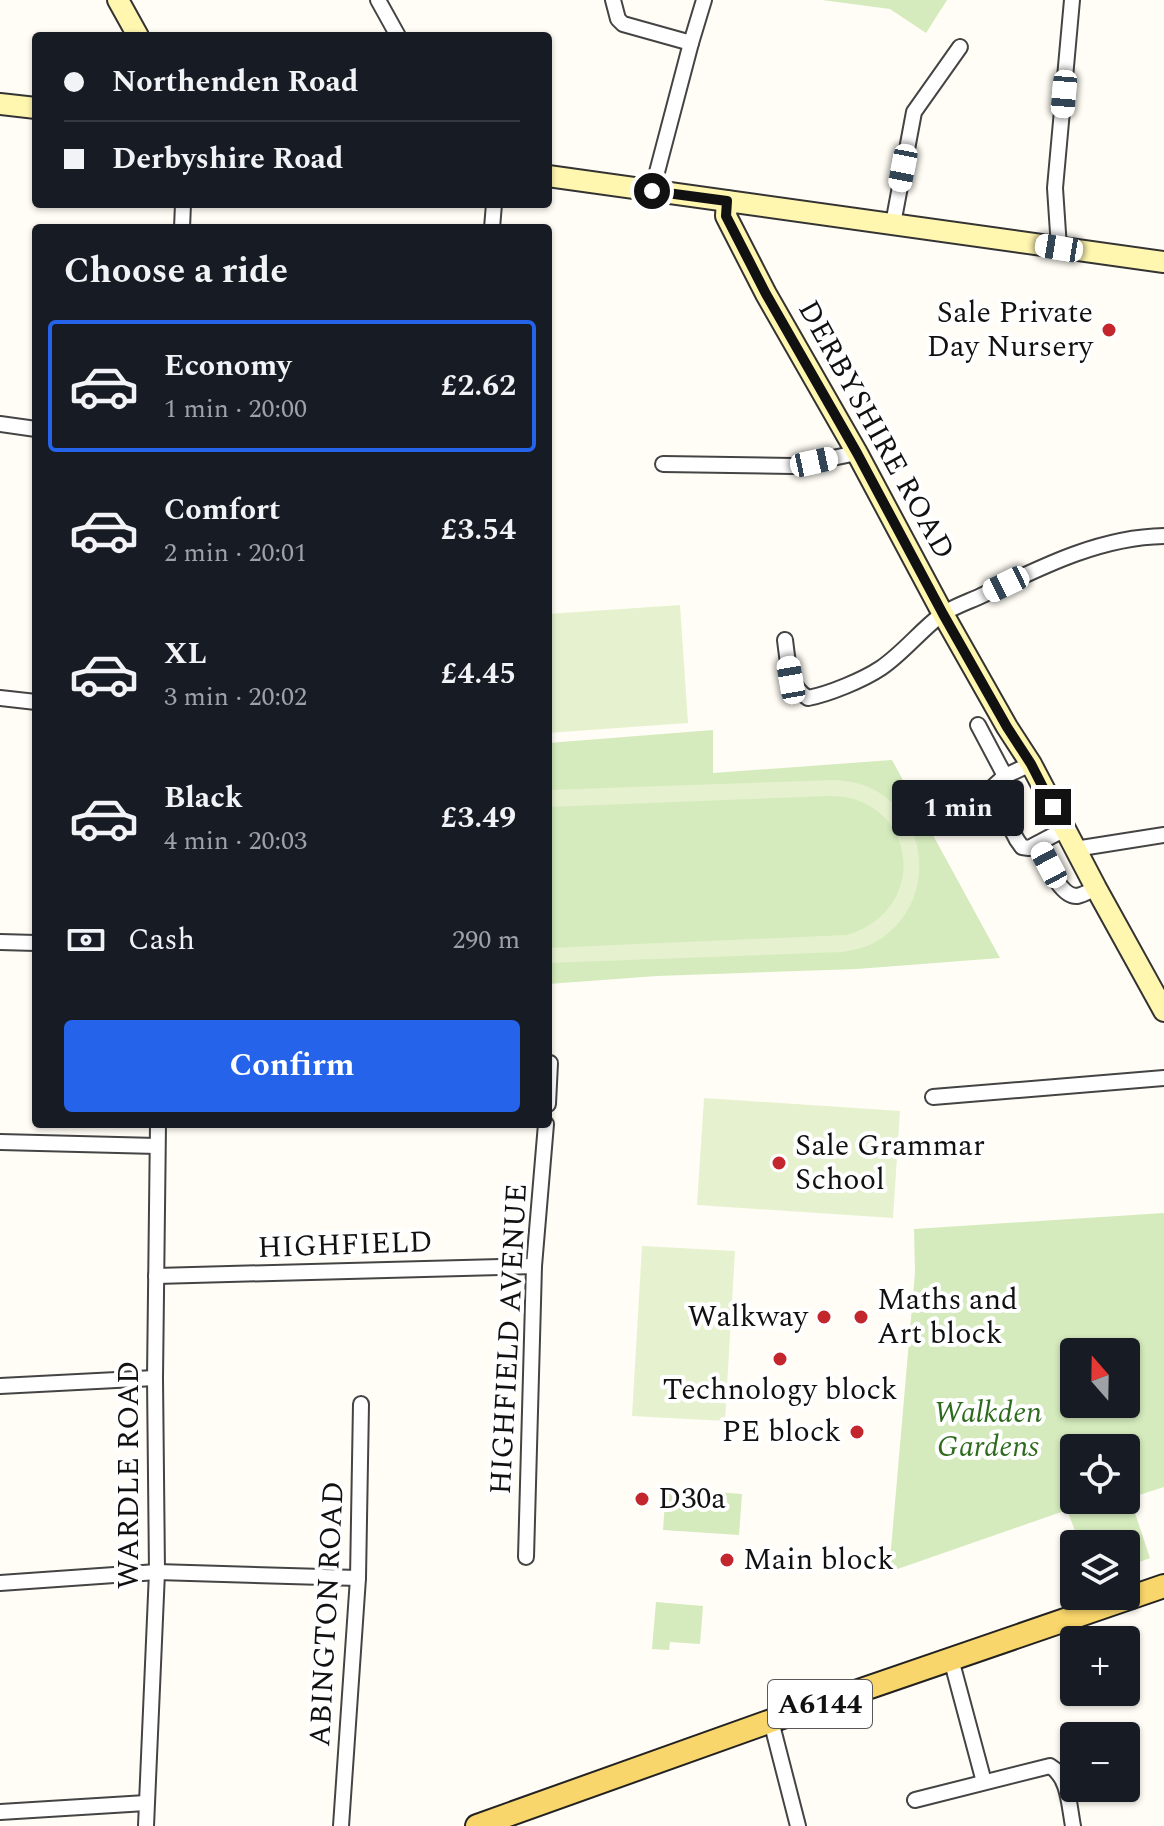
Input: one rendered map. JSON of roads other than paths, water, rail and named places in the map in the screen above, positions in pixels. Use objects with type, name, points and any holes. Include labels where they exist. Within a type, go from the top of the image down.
[{"type":"main road","name":"A6144","points":[[477,1826],[1164,1586]]},
{"type":"street","points":[[118,0],[136,32]]},
{"type":"street","points":[[378,0],[396,32]]},
{"type":"street","points":[[613,0],[618,19],[623,24],[691,43]]},
{"type":"street","points":[[652,191],[704,0]]},
{"type":"street","points":[[1059,248],[1055,188],[1072,0]]},
{"type":"street","points":[[893,224],[914,112],[960,47]]},
{"type":"street","points":[[0,104],[32,108]]},
{"type":"street","points":[[552,177],[1164,262]]},
{"type":"street","name":"DERBYSHIRE ROAD","points":[[727,201],[726,216],[766,294],[857,453],[943,614],[1031,764],[1164,1011]]},
{"type":"street","points":[[0,424],[32,428]]},
{"type":"street","points":[[663,464],[793,466],[857,453]]},
{"type":"street","points":[[785,640],[791,680],[798,692],[808,698],[820,696],[881,668],[943,614],[1028,573],[1100,546],[1164,536]]},
{"type":"street","points":[[0,698],[32,702]]},
{"type":"street","points":[[978,725],[1005,776]]},
{"type":"street","points":[[986,739],[1007,727]]},
{"type":"street","points":[[1031,764],[1005,776],[994,786],[993,794],[1017,840],[1022,847],[1029,848],[1065,829]]},
{"type":"street","points":[[1075,849],[1164,835]]},
{"type":"street","points":[[1037,844],[1067,894],[1081,895],[1096,888]]},
{"type":"street","points":[[0,942],[32,943]]},
{"type":"street","points":[[933,1097],[1164,1078]]},
{"type":"street","name":"WARDLE ROAD","points":[[146,1826],[157,1572],[158,1128]]},
{"type":"street","name":"HIGHFIELD AVENUE","points":[[526,1557],[534,1266],[546,1128]]},
{"type":"street","points":[[0,1142],[157,1146]]},
{"type":"street","name":"HIGHFIELD","points":[[156,1276],[534,1266]]},
{"type":"street","points":[[0,1386],[155,1378]]},
{"type":"street","name":"ABINGTON ROAD","points":[[341,1826],[358,1578],[361,1404]]},
{"type":"street","points":[[0,1583],[157,1572],[358,1578]]},
{"type":"street","points":[[951,1659],[984,1782]]},
{"type":"street","points":[[771,1721],[798,1826]]},
{"type":"street","points":[[915,1800],[1050,1766],[1058,1771],[1064,1782],[1073,1826]]},
{"type":"street","points":[[0,1812],[146,1803]]},
{"type":"place","name":"Sale Private Day Nursery","points":[[1109,330]]},
{"type":"place","name":"Sale Grammar School","points":[[779,1163]]},
{"type":"place","name":"Walkway","points":[[824,1317]]},
{"type":"place","name":"Maths and Art block","points":[[861,1317]]},
{"type":"place","name":"Technology block","points":[[780,1359]]},
{"type":"place","name":"PE block","points":[[857,1432]]},
{"type":"place","name":"D30a","points":[[642,1499]]},
{"type":"place","name":"Main block","points":[[727,1560]]},
{"type":"park label","name":"Walkden Gardens","points":[[988,1430]]}]
